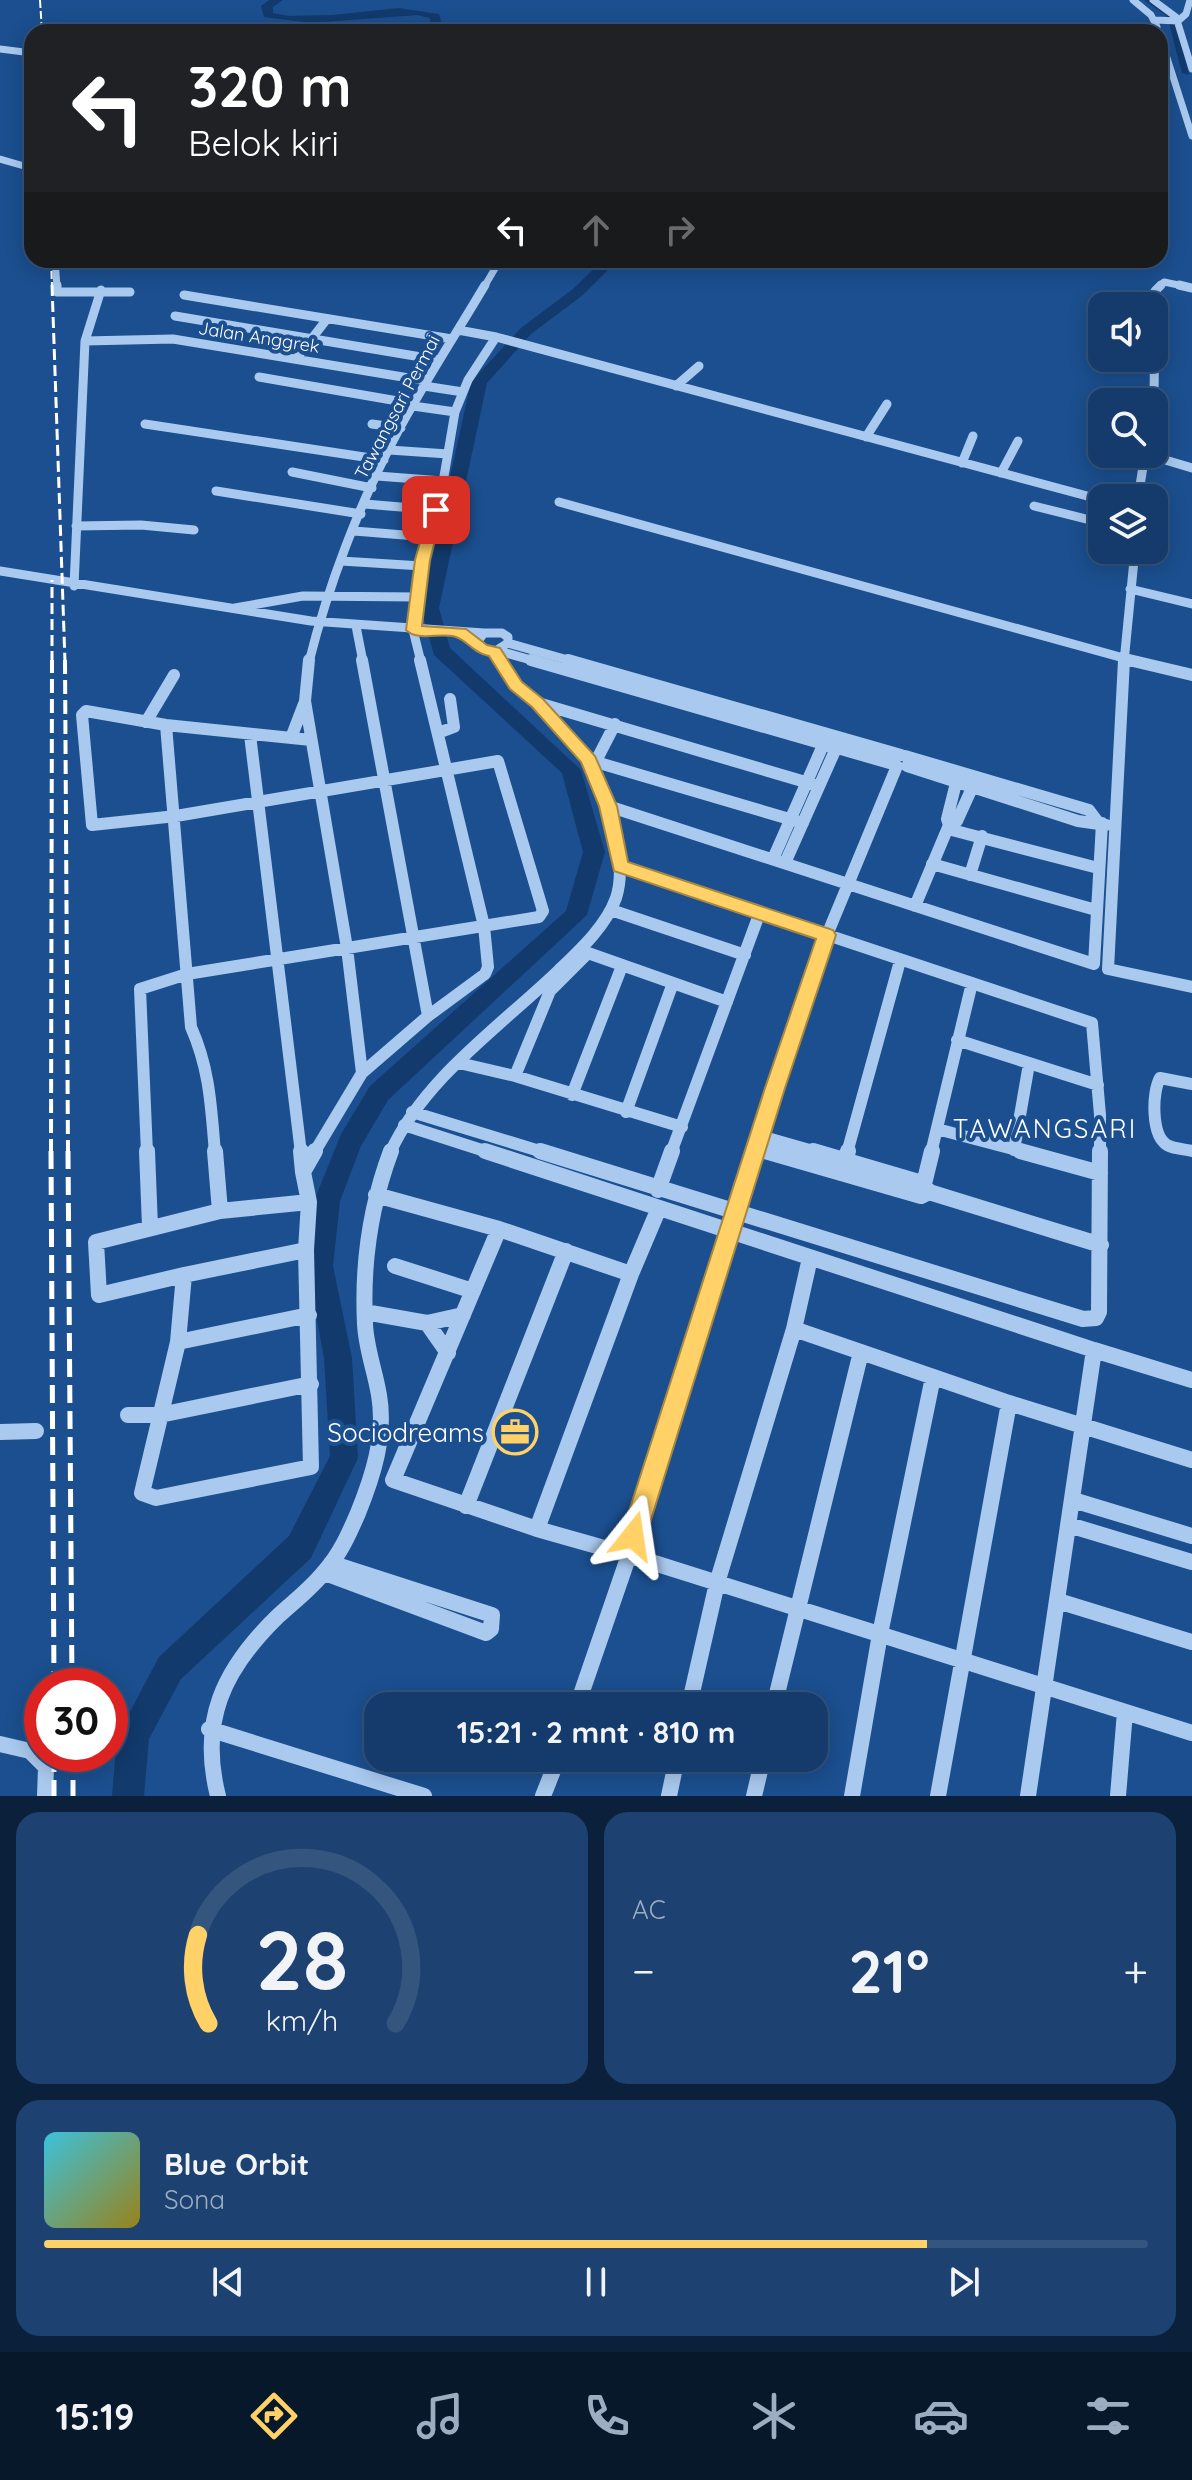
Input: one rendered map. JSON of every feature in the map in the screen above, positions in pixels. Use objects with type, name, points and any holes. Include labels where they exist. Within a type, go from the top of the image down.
[{"type":"street","points":[[1133,0],[1158,20],[1176,20],[1186,14],[1190,0]]},
{"type":"street","points":[[1153,0],[1176,20],[1192,69]]},
{"type":"street","points":[[1158,20],[1158,24]]},
{"type":"street","points":[[0,49],[24,52]]},
{"type":"street","points":[[1168,55],[1185,100],[1192,136]]},
{"type":"street","points":[[0,159],[24,166]]},
{"type":"street","points":[[56,268],[57,292],[130,292]]},
{"type":"street","name":"Tawangsari Permai","points":[[305,701],[308,665],[319,621],[384,460],[439,360],[495,268]]},
{"type":"street","points":[[1154,388],[1155,291],[1164,282],[1192,288]]},
{"type":"street","points":[[74,586],[85,341],[101,290]]},
{"type":"street","points":[[184,295],[327,319],[499,338],[1088,496]]},
{"type":"street","points":[[175,316],[439,360]]},
{"type":"street","points":[[296,359],[327,319]]},
{"type":"street","points":[[303,1172],[362,1073],[428,1016],[487,971],[484,926],[438,733],[418,630],[418,597],[455,412],[463,392],[499,338]]},
{"type":"street","name":"Jalan Anggrek","points":[[85,341],[173,339],[296,359],[463,392]]},
{"type":"street","points":[[676,386],[699,366]]},
{"type":"street","points":[[259,377],[455,412]]},
{"type":"street","points":[[866,437],[887,404]]},
{"type":"street","points":[[145,424],[384,460]]},
{"type":"street","points":[[372,424],[401,428]]},
{"type":"street","points":[[962,463],[973,436]]},
{"type":"street","points":[[1001,473],[1018,441]]},
{"type":"street","points":[[389,450],[448,454]]},
{"type":"street","points":[[1168,461],[1192,468]]},
{"type":"street","points":[[292,472],[372,488]]},
{"type":"street","points":[[377,476],[443,481]]},
{"type":"street","points":[[216,491],[363,509],[436,510]]},
{"type":"street","points":[[559,502],[1124,659],[1192,675]]},
{"type":"street","points":[[1034,506],[1088,520]]},
{"type":"street","points":[[76,526],[141,525],[194,530]]},
{"type":"street","points":[[354,531],[429,537]]},
{"type":"street","points":[[341,561],[422,566]]},
{"type":"street","points":[[1133,564],[1124,659],[1108,969],[1192,987]]},
{"type":"street","points":[[0,571],[74,586],[356,626],[502,633],[508,637],[500,649]]},
{"type":"street","points":[[1130,589],[1192,604]]},
{"type":"street","points":[[232,609],[281,595],[418,597]]},
{"type":"street","points":[[356,626],[428,1016]]},
{"type":"street","points":[[457,632],[478,646],[631,681],[900,761],[956,783],[1078,821],[1100,822],[1115,828]]},
{"type":"street","points":[[478,646],[479,636],[484,633]]},
{"type":"street","points":[[218,1796],[212,1779],[209,1729],[231,1670],[274,1621],[328,1568],[361,1504],[380,1445],[381,1405],[365,1328],[364,1263],[376,1195],[408,1119],[459,1063],[537,991],[611,910],[618,890],[620,866],[608,806],[592,761],[538,703],[516,686],[500,649]]},
{"type":"street","points":[[146,722],[174,675]]},
{"type":"street","points":[[438,733],[454,727],[450,699]]},
{"type":"street","points":[[291,738],[305,701]]},
{"type":"street","points":[[305,701],[347,948],[362,1073]]},
{"type":"street","points":[[538,703],[819,786]]},
{"type":"street","points":[[150,1227],[138,992],[141,988],[187,974],[539,917],[544,906],[501,763],[497,761],[176,816],[92,825],[82,715],[91,711],[166,725],[311,740]]},
{"type":"street","points":[[608,806],[1094,964],[1100,822],[1089,810],[1005,784],[824,743],[758,718]]},
{"type":"street","points":[[592,761],[615,724]]},
{"type":"street","points":[[166,725],[176,816],[191,1027],[204,1056],[209,1081],[220,1211]]},
{"type":"street","points":[[184,1275],[178,1342],[142,1493],[156,1498],[311,1467],[306,1250],[309,1202],[250,735]]},
{"type":"street","points":[[779,861],[796,821],[806,782],[824,743]]},
{"type":"street","points":[[796,821],[819,786],[837,746]]},
{"type":"street","points":[[592,761],[796,821]]},
{"type":"street","points":[[582,1692],[629,1555],[637,1518],[827,935],[900,761]]},
{"type":"street","points":[[915,906],[948,827],[947,819],[956,783]]},
{"type":"street","points":[[999,797],[1005,784]]},
{"type":"street","points":[[948,827],[957,821],[972,788]]},
{"type":"street","points":[[948,827],[1098,868]]},
{"type":"street","points":[[970,875],[982,836]]},
{"type":"street","points":[[932,864],[1096,910]]},
{"type":"street","points":[[408,1119],[658,1190],[1090,1321],[1096,1318],[1099,1312],[1101,1245],[1098,1085],[1092,1023],[620,866]]},
{"type":"street","points":[[611,910],[745,955]]},
{"type":"street","points":[[658,1190],[760,912]]},
{"type":"street","points":[[515,1076],[544,1002],[554,986],[588,953],[727,1002]]},
{"type":"street","points":[[844,1167],[900,961]]},
{"type":"street","points":[[572,1095],[622,966]]},
{"type":"street","points":[[626,1112],[673,983]]},
{"type":"street","points":[[924,1190],[972,983]]},
{"type":"street","points":[[957,1040],[1098,1085]]},
{"type":"street","points":[[459,1063],[515,1076],[682,1127]]},
{"type":"street","points":[[1014,1150],[1029,1064]]},
{"type":"street","points":[[1192,1084],[1169,1077],[1160,1078],[1157,1083],[1158,1133],[1161,1141],[1168,1146],[1192,1151]]},
{"type":"street","points":[[408,1119],[659,1208],[1192,1380]]},
{"type":"street","points":[[937,1129],[1100,1173]]},
{"type":"street","points":[[758,1142],[1101,1245]]},
{"type":"street","points":[[376,1195],[499,1229],[631,1274]]},
{"type":"street","points":[[306,1250],[99,1294],[96,1242],[220,1211],[309,1202]]},
{"type":"street","points":[[537,1529],[631,1274],[659,1208]]},
{"type":"street","points":[[499,1229],[393,1480],[537,1529],[629,1555],[1192,1733]]},
{"type":"street","points":[[466,1506],[566,1251]]},
{"type":"street","points":[[692,1692],[717,1583],[794,1329],[810,1258]]},
{"type":"street","points":[[395,1266],[473,1291]]},
{"type":"street","points":[[365,1312],[427,1323],[463,1315]]},
{"type":"street","points":[[178,1342],[309,1315]]},
{"type":"street","points":[[427,1323],[448,1353]]},
{"type":"street","points":[[794,1329],[1009,1403],[1192,1460]]},
{"type":"street","points":[[1028,1796],[1094,1350]]},
{"type":"street","points":[[777,1692],[861,1352]]},
{"type":"street","points":[[852,1796],[880,1634],[933,1377]]},
{"type":"street","points":[[128,1415],[160,1415],[311,1384]]},
{"type":"street","points":[[938,1796],[1009,1403]]},
{"type":"street","points":[[0,1432],[36,1431]]},
{"type":"street","points":[[1073,1500],[1192,1536]]},
{"type":"street","points":[[1069,1525],[1192,1562]]},
{"type":"street","points":[[328,1568],[492,1615],[491,1629],[486,1633],[328,1568]]},
{"type":"street","points":[[1058,1601],[1192,1642]]},
{"type":"street","points":[[1118,1796],[1125,1712]]},
{"type":"street","points":[[209,1729],[424,1796]]},
{"type":"street","points":[[0,1744],[30,1751],[46,1767],[45,1796]]},
{"type":"street","points":[[543,1796],[552,1772]]},
{"type":"street","points":[[669,1796],[674,1772]]},
{"type":"street","points":[[754,1796],[760,1772]]},
{"type":"waterway","points":[[277,0],[267,6],[268,15],[311,20],[398,11],[417,12],[435,16],[436,24]]},
{"type":"waterway","points":[[1148,0],[1170,15],[1186,73]]},
{"type":"waterway","points":[[128,1796],[133,1736],[170,1668],[300,1547],[344,1458],[338,1358],[320,1266],[327,1201],[350,1142],[379,1093],[576,915],[594,852],[571,770],[441,651],[430,608],[479,382],[526,331],[578,292],[603,268]]},
{"type":"railway","points":[[40,0],[42,24]]},
{"type":"railway","points":[[51,268],[52,287]]},
{"type":"railway","points":[[52,285],[65,662]]},
{"type":"railway","points":[[52,580],[52,660]]},
{"type":"railway","points":[[51,1152],[52,660]]},
{"type":"railway","points":[[65,660],[68,1153]]},
{"type":"railway","points":[[68,1151],[72,1668]]},
{"type":"railway","points":[[51,1152],[54,1668]]},
{"type":"railway","points":[[54,1772],[54,1796]]},
{"type":"railway","points":[[73,1772],[73,1796]]},
{"type":"place","name":"Sociodreams","points":[[515,1432]]},
{"type":"district","name":"TAWANGSARI","points":[[1045,1128]]},
{"type":"route","points":[[436,510],[423,560],[413,630],[461,632],[482,649],[494,652],[516,686],[538,703],[576,743],[589,760],[608,806],[620,866],[827,935],[775,1088],[633,1536]]}]
